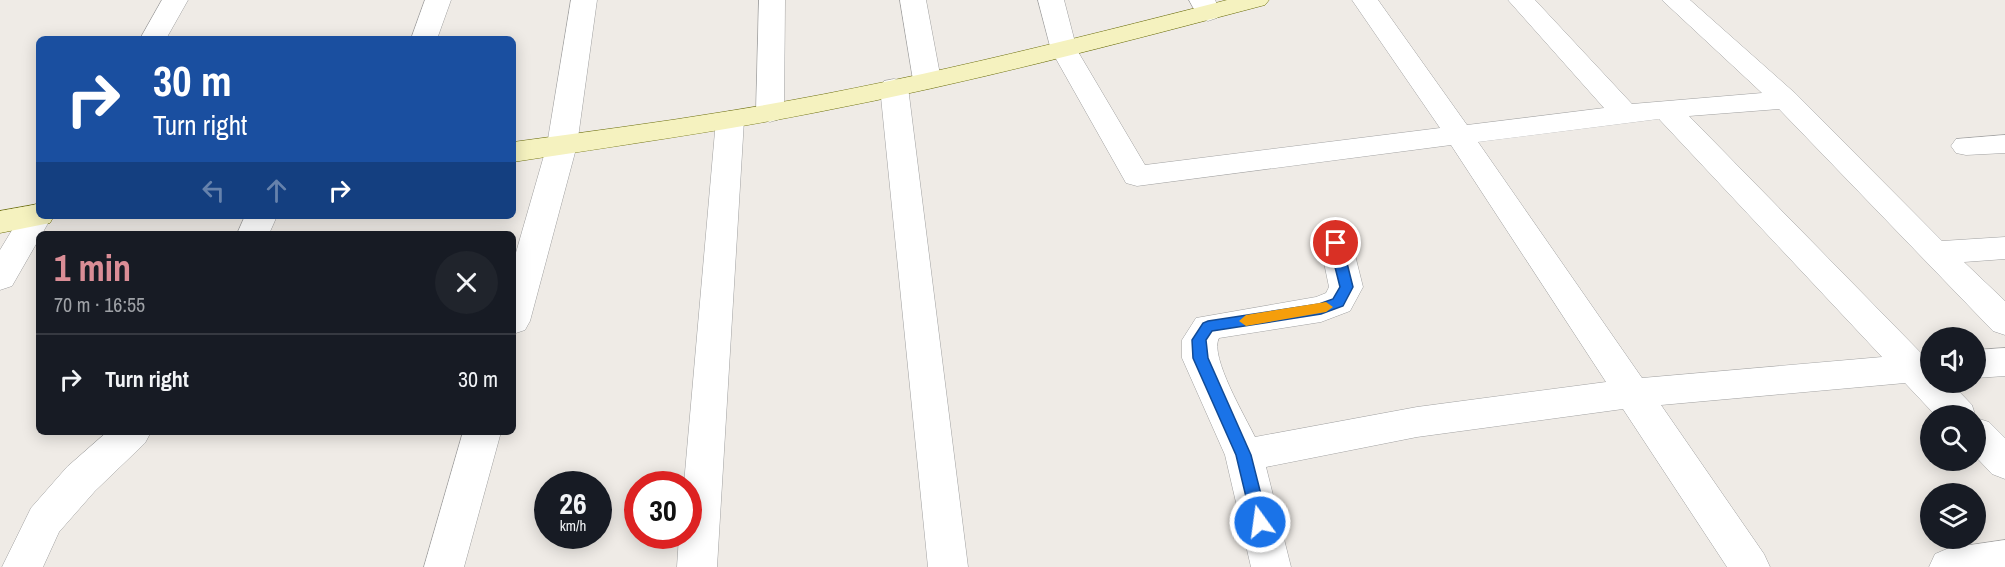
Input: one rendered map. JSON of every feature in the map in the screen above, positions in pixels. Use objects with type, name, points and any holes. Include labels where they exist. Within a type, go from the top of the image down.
[{"type":"street","points":[[155,36],[175,0]]},
{"type":"street","points":[[425,36],[438,0]]},
{"type":"street","points":[[516,310],[562,145],[584,0]]},
{"type":"street","points":[[770,113],[772,0]]},
{"type":"street","points":[[913,0],[927,80]]},
{"type":"street","points":[[1051,0],[1064,50],[1137,176],[1666,109],[1786,100]]},
{"type":"street","points":[[516,152],[770,113],[1064,50],[1205,6],[1256,0]]},
{"type":"street","points":[[1365,0],[1459,135],[1750,567]]},
{"type":"street","points":[[1521,0],[1625,114]]},
{"type":"street","points":[[1675,0],[1786,100],[2005,322]]},
{"type":"street","points":[[894,87],[948,567]]},
{"type":"street","points":[[1666,109],[1920,366]]},
{"type":"street","points":[[697,567],[730,120]]},
{"type":"street","points":[[1966,146],[2005,144]]},
{"type":"street","points":[[0,222],[36,215]]},
{"type":"street","points":[[0,278],[36,218]]},
{"type":"street","points":[[1271,567],[1244,455],[1200,358],[1199,340],[1208,327],[1321,309],[1338,303],[1346,287],[1336,243]]},
{"type":"street","points":[[1935,253],[2005,248]]},
{"type":"street","points":[[1986,363],[2005,362]]},
{"type":"street","points":[[1244,455],[1417,422],[1633,393],[1920,368]]},
{"type":"street","points":[[1941,393],[1951,405]]},
{"type":"street","points":[[22,567],[45,520],[81,479],[129,435]]},
{"type":"street","points":[[444,567],[481,435]]},
{"type":"street","points":[[1986,443],[2005,463]]},
{"type":"street","points":[[1948,567],[2005,558]]},
{"type":"slow traffic","points":[[1246,321],[1326,307]]},
{"type":"route","points":[[1260,522],[1244,455],[1200,358],[1199,340],[1208,327],[1321,309],[1338,303],[1346,287],[1336,243]]}]
